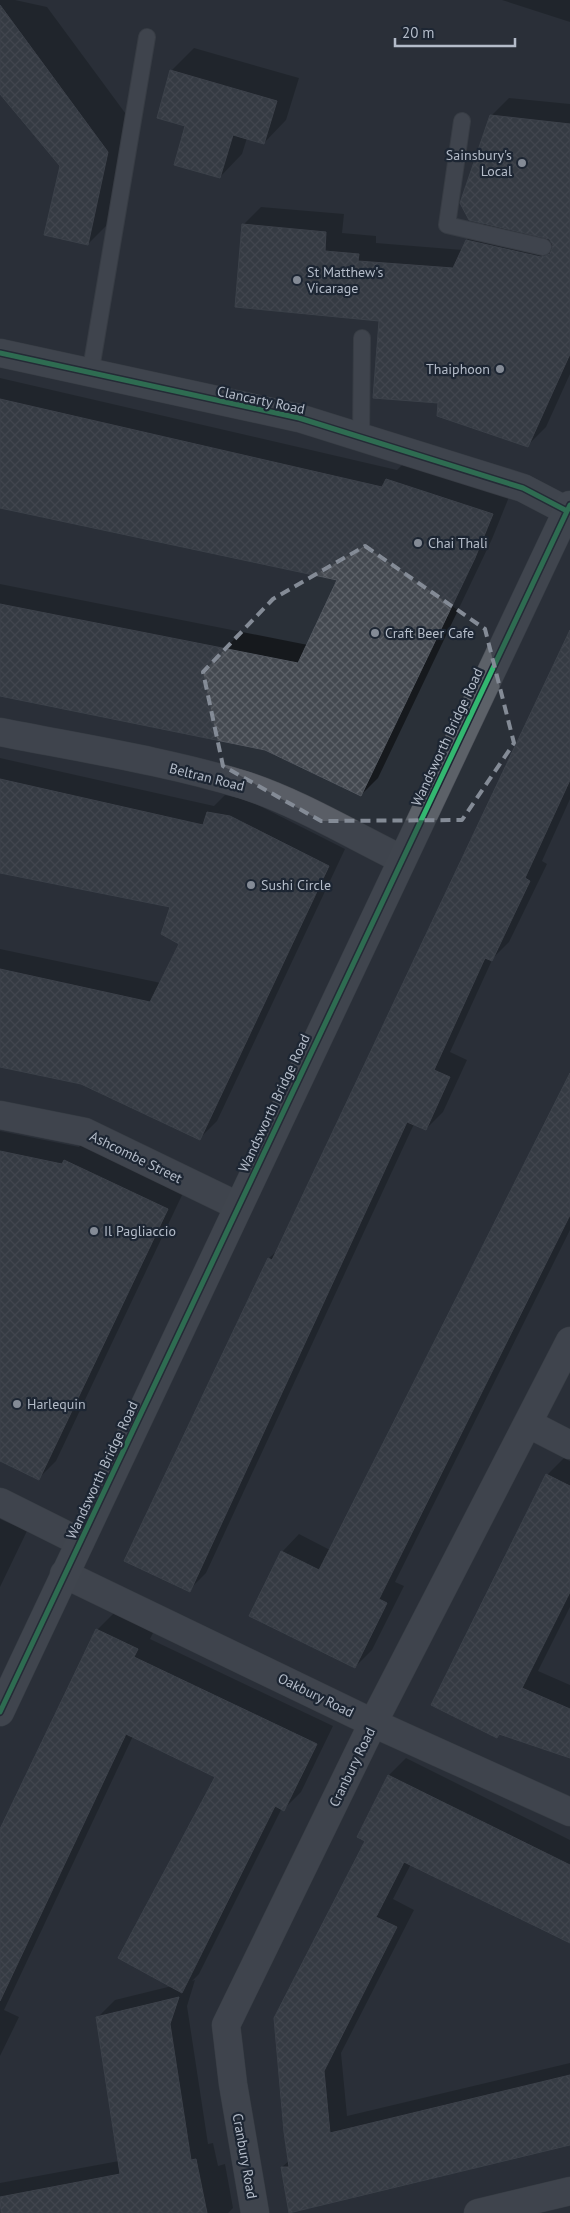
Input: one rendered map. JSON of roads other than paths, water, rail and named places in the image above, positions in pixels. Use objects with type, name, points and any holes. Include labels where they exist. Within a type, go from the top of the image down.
[{"type":"main road","name":"Wandsworth Bridge Road","points":[[0,1712],[569,508]]},
{"type":"street","name":"Clancarty Road","points":[[0,354],[299,418],[523,488],[569,508]]},
{"type":"street","name":"Beltran Road","points":[[0,732],[196,772],[246,786],[293,806],[402,859]]},
{"type":"street","name":"Ashcombe Street","points":[[0,1115],[84,1132],[238,1206]]},
{"type":"street","name":"Cranbury Road","points":[[255,2213],[233,2084],[226,2025],[374,1723],[570,1342]]},
{"type":"street","points":[[529,1424],[570,1445]]},
{"type":"street","points":[[0,1502],[80,1542]]},
{"type":"street","name":"Oakbury Road","points":[[64,1574],[374,1723],[570,1812]]},
{"type":"street","points":[[478,2213],[570,2191]]},
{"type":"lane","points":[[90,374],[147,36]]},
{"type":"lane","points":[[462,121],[447,225],[543,247]]},
{"type":"lane","points":[[360,436],[362,338]]},
{"type":"place","name":"Sainsbury's Local","points":[[522,163]]},
{"type":"place","name":"St Matthew's Vicarage","points":[[297,280]]},
{"type":"place","name":"Thaiphoon","points":[[500,369]]},
{"type":"place","name":"Chai Thali","points":[[418,543]]},
{"type":"place","name":"Craft Beer Cafe","points":[[375,633]]},
{"type":"place","name":"Sushi Circle","points":[[251,885]]},
{"type":"place","name":"Il Pagliaccio","points":[[94,1231]]},
{"type":"place","name":"Harlequin","points":[[17,1404]]}]
